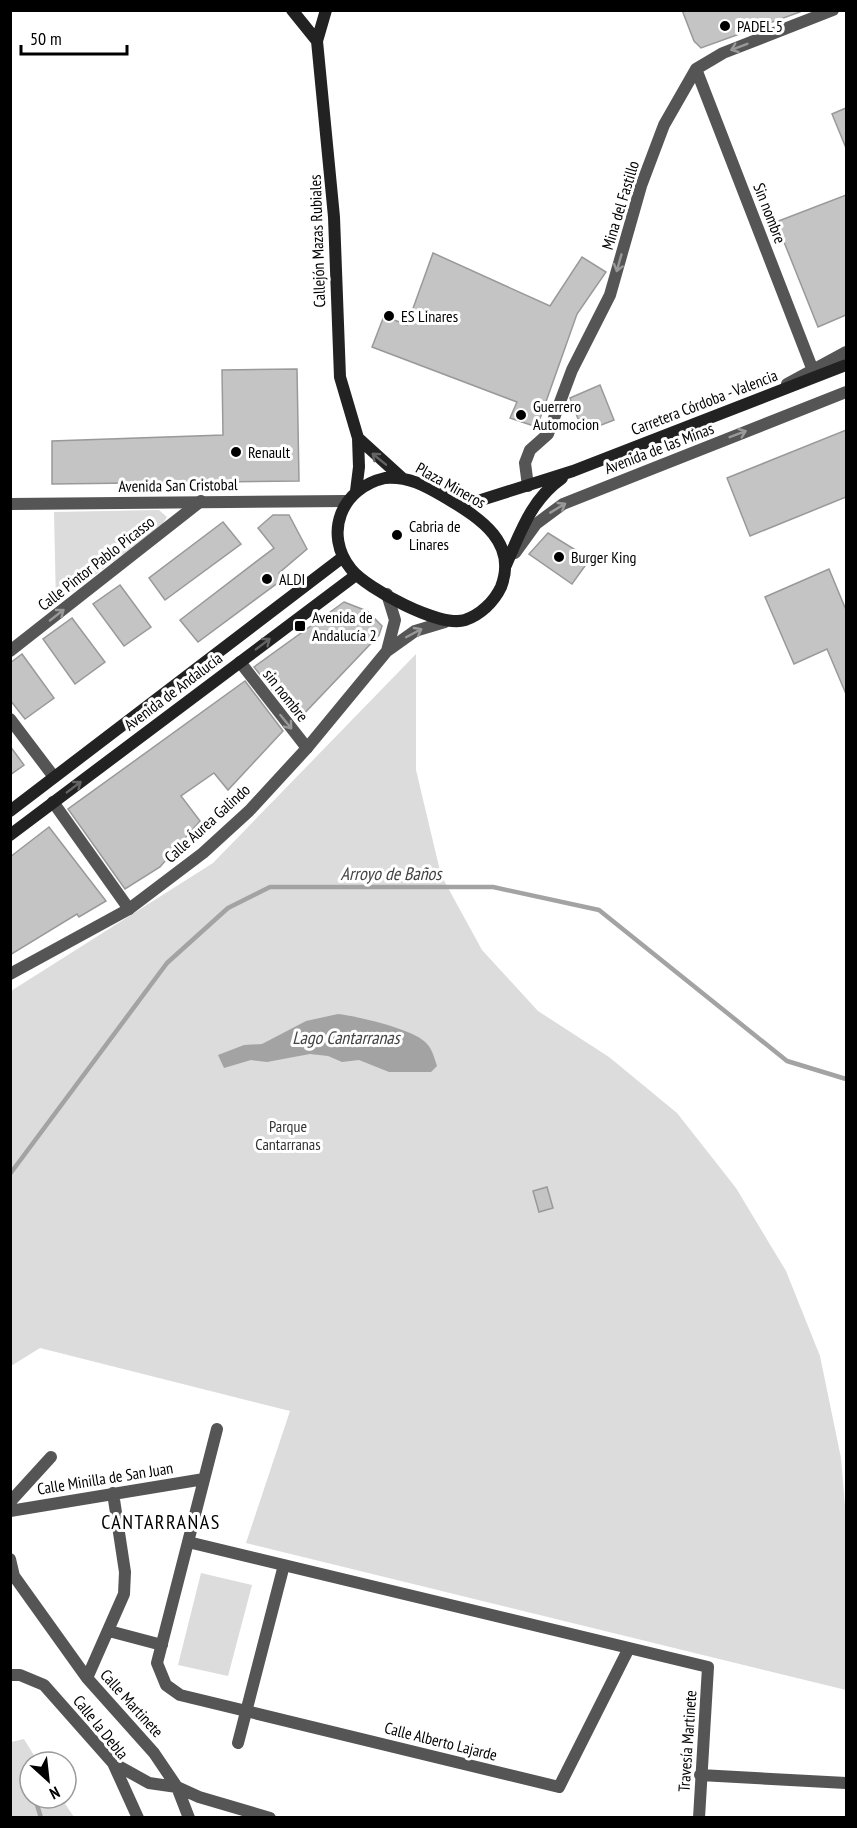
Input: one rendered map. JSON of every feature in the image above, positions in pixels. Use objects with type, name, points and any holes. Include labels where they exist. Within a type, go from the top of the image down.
[{"type":"main road","points":[[292,10],[317,41]]},
{"type":"main road","points":[[317,41],[326,10]]},
{"type":"main road","name":"Callejón Mazas Rubiales","points":[[317,41],[334,217],[340,377],[358,438],[359,467],[356,491]]},
{"type":"main road","name":"Carretera Córdoba - Valencia","points":[[452,502],[478,501],[573,471],[846,365]]},
{"type":"main road","points":[[358,438],[402,477]]},
{"type":"main road","name":"Carretera Córdoba - Valencia","points":[[506,566],[536,501],[551,486],[573,471]]},
{"type":"main road","name":"Plaza Mineros","points":[[445,621],[387,594],[356,575],[343,556],[337,530],[339,516],[346,501],[356,491],[378,479],[402,477],[422,484],[482,520],[495,533],[504,554],[506,566]]},
{"type":"main road","name":"Avenida de Andalucía","points":[[10,811],[343,556]]},
{"type":"main road","points":[[445,621],[465,620],[485,609],[498,592],[506,566]]},
{"type":"main road","name":"Avenida de Andalucía","points":[[10,835],[356,575]]},
{"type":"street","name":"Mina del Fastillo","points":[[528,486],[525,463],[530,450],[548,434],[572,370],[610,296],[641,186],[664,126],[696,69],[723,52],[833,10]]},
{"type":"street","name":"Sin nombre","points":[[696,69],[812,368]]},
{"type":"street","points":[[774,393],[812,368],[846,352]]},
{"type":"street","name":"Avenida de las Minas","points":[[506,566],[536,524],[563,504],[846,392]]},
{"type":"street","name":"Calle Pintor Pablo Picasso","points":[[10,651],[201,501]]},
{"type":"street","name":"Avenida San Cristobal","points":[[10,504],[346,501]]},
{"type":"street","points":[[387,594],[395,620],[387,651]]},
{"type":"street","points":[[387,651],[415,631],[445,621]]},
{"type":"street","name":"Calle Áurea Galindo","points":[[10,975],[129,909],[203,853],[249,812],[307,748],[387,651]]},
{"type":"street","name":"sin nombre","points":[[240,662],[307,748]]},
{"type":"street","points":[[10,719],[54,777]]},
{"type":"street","points":[[53,802],[129,909]]},
{"type":"street","points":[[109,1631],[162,1645],[217,1429]]},
{"type":"street","points":[[10,1502],[51,1456]]},
{"type":"street","name":"Calle Minilla de San Juan","points":[[10,1511],[204,1479]]},
{"type":"street","points":[[87,1678],[124,1594],[125,1572],[113,1493]]},
{"type":"street","points":[[188,1542],[629,1648]]},
{"type":"street","name":"Calle Martinete","points":[[10,1559],[14,1576],[87,1678],[154,1753],[177,1787],[189,1818]]},
{"type":"street","points":[[238,1743],[284,1565]]},
{"type":"street","name":"Calle Alberto Lajarde","points":[[162,1645],[157,1663],[166,1685],[180,1695],[560,1787],[629,1648]]},
{"type":"street","name":"Travesía Martinete","points":[[629,1648],[708,1668],[699,1818]]},
{"type":"street","name":"Calle la Debla","points":[[15,1675],[44,1685],[113,1763],[138,1818]]},
{"type":"street","points":[[113,1763],[149,1783],[177,1787],[199,1797],[270,1818]]},
{"type":"street","points":[[700,1775],[846,1783]]},
{"type":"green space","points":[[159,510],[167,517],[162,525],[56,604],[54,512]]},
{"type":"green space","name":"Parque Cantarranas","points":[[416,654],[416,770],[441,875],[482,950],[538,1011],[609,1057],[677,1113],[736,1188],[786,1271],[820,1356],[841,1458],[846,1518],[846,1690],[246,1543],[290,1411],[40,1348],[11,1366],[11,991],[213,863]]},
{"type":"green space","points":[[201,1573],[252,1585],[228,1676],[178,1665]]},
{"type":"green space","points":[[24,1739],[31,1750],[18,1750],[18,1810],[69,1810],[74,1817],[11,1817],[11,1742]]},
{"type":"water","name":"Lago Cantarranas","points":[[338,1014],[358,1017],[417,1036],[429,1046],[437,1066],[431,1072],[389,1072],[359,1060],[342,1062],[328,1056],[310,1054],[267,1062],[251,1060],[224,1068],[218,1055],[244,1045],[262,1044],[306,1021]]},
{"type":"building","name":"PADEL 5","points":[[682,10],[800,10],[800,12],[701,48],[694,41]]},
{"type":"building","points":[[846,108],[846,148],[832,114]]},
{"type":"building","points":[[846,195],[846,315],[818,327],[776,222]]},
{"type":"building","points":[[433,253],[550,306],[582,257],[606,272],[577,314],[537,427],[510,418],[517,402],[372,347],[384,316],[407,325]]},
{"type":"building","points":[[297,369],[299,481],[52,484],[52,441],[223,435],[222,370]]},
{"type":"building","points":[[600,385],[614,420],[583,432],[570,398]]},
{"type":"building","points":[[846,430],[846,497],[750,536],[727,478]]},
{"type":"building","points":[[273,515],[289,515],[307,549],[279,573],[283,579],[198,642],[180,620],[274,548],[258,528]]},
{"type":"building","points":[[223,522],[241,544],[165,600],[149,578]]},
{"type":"building","name":"Burger King","points":[[548,533],[590,559],[572,584],[529,554]]},
{"type":"building","points":[[829,569],[846,610],[846,694],[827,649],[794,664],[765,597]]},
{"type":"building","points":[[120,585],[151,627],[124,646],[93,604]]},
{"type":"building","points":[[344,602],[367,611],[382,626],[379,635],[297,721],[254,667]]},
{"type":"building","points":[[72,618],[105,662],[75,684],[43,639]]},
{"type":"building","points":[[22,654],[54,698],[25,719],[10,700],[10,663]]},
{"type":"building","points":[[245,681],[283,731],[228,790],[214,773],[181,796],[200,821],[160,867],[125,889],[68,809]]},
{"type":"building","points":[[10,746],[24,765],[10,775]]},
{"type":"building","points":[[49,827],[106,901],[79,917],[77,914],[10,955],[10,857]]},
{"type":"building","points":[[547,1187],[553,1208],[539,1212],[533,1191]]},
{"type":"waterway","name":"Arroyo de Baños","points":[[10,1174],[167,963],[228,908],[270,887],[493,887],[599,910],[787,1061],[846,1079]]},
{"type":"waterway","name":"Arroyo de Baños","points":[[39,1810],[41,1818]]},
{"type":"place","name":"PADEL 5","points":[[725,26]]},
{"type":"place","name":"ES Linares","points":[[389,316]]},
{"type":"place","name":"Guerrero Automocion","points":[[521,415]]},
{"type":"place","name":"Renault","points":[[236,452]]},
{"type":"place","name":"Cabria de Linares","points":[[397,535]]},
{"type":"place","name":"Burger King","points":[[559,557]]},
{"type":"place","name":"ALDI","points":[[267,579]]},
{"type":"place","name":"Avenida de Andalucía 2","points":[[300,626]]},
{"type":"district","name":"CANTARRANAS","points":[[161,1522]]}]
